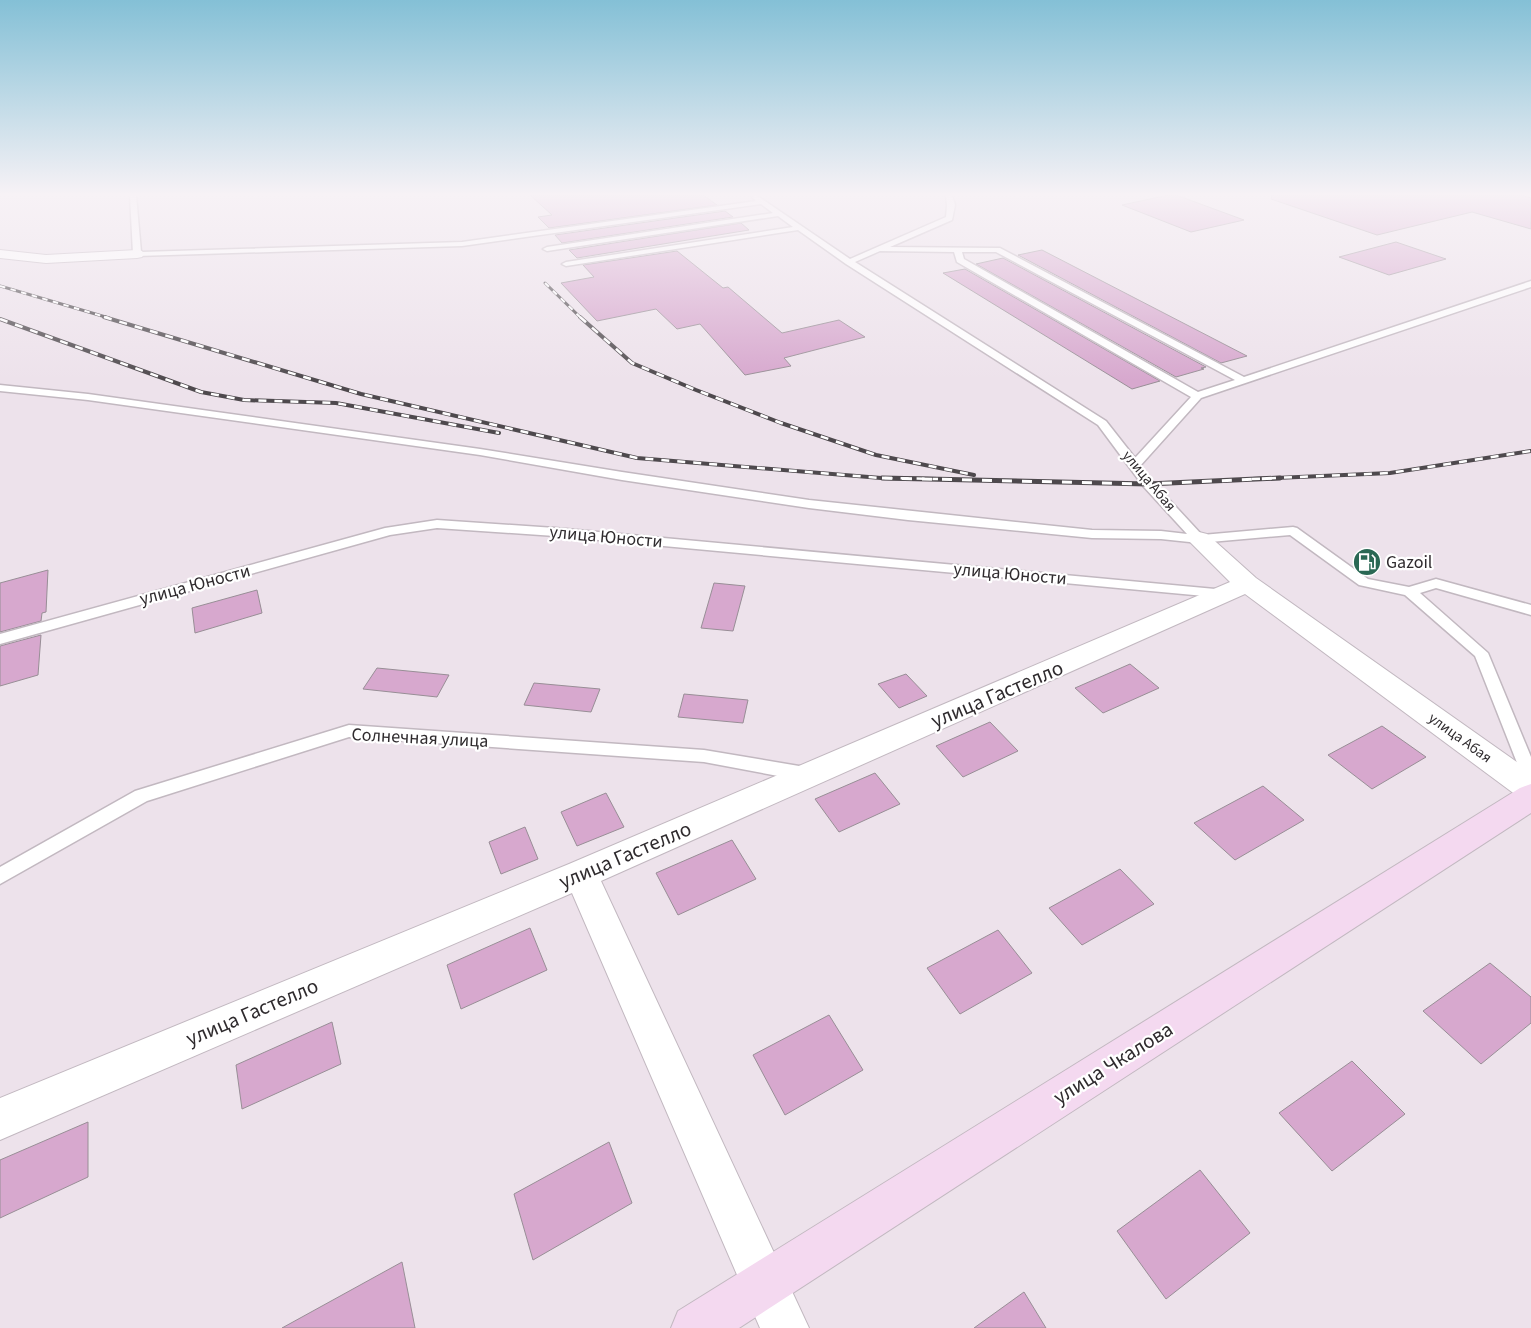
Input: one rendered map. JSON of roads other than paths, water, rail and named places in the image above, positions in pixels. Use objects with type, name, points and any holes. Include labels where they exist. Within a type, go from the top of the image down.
[{"type":"main road","name":"улица Чкалова","points":[[695,1328],[1531,797]]},
{"type":"street","points":[[27,257],[46,259],[83,257]]},
{"type":"street","name":"улица Абая","points":[[1199,539],[1237,589],[1531,789]]},
{"type":"street","name":"улица Гастелло","points":[[0,1119],[581,874],[1237,589]]},
{"type":"street","points":[[581,874],[785,1328]]},
{"type":"lane","points":[[566,264],[611,257]]},
{"type":"lane","name":"улица Абая","points":[[842,257],[1102,422],[1148,484],[1199,539]]},
{"type":"lane","points":[[849,262],[860,257]]},
{"type":"lane","points":[[959,257],[960,260],[1196,396]]},
{"type":"lane","points":[[1011,257],[1242,380]]},
{"type":"lane","points":[[1134,466],[1196,396],[1531,284]]},
{"type":"lane","points":[[0,388],[88,397],[480,452],[622,476],[809,504],[1008,527],[1092,534],[1161,535],[1199,539],[1293,531],[1364,582],[1410,592],[1481,653],[1531,778]]},
{"type":"lane","name":"улица Юности","points":[[0,639],[389,531],[437,524],[555,532],[1237,589]]},
{"type":"lane","points":[[1410,592],[1436,584],[1531,610]]},
{"type":"lane","name":"Солнечная улица","points":[[0,876],[141,796],[350,731],[704,756],[809,775]]},
{"type":"railway","points":[[545,283],[581,318]]},
{"type":"railway","points":[[0,286],[109,318]]},
{"type":"railway","points":[[104,317],[361,394],[637,458],[886,478]]},
{"type":"railway","points":[[580,317],[632,363],[696,390],[781,423],[876,455],[974,475]]},
{"type":"railway","points":[[0,319],[201,392],[244,400],[336,403],[499,433]]},
{"type":"railway","points":[[1252,479],[1390,473],[1531,451]]},
{"type":"railway","points":[[886,478],[938,479]]},
{"type":"railway","points":[[886,478],[1148,484],[1280,478]]},
{"type":"place","name":"Gazoil","points":[[1367,562]]}]
